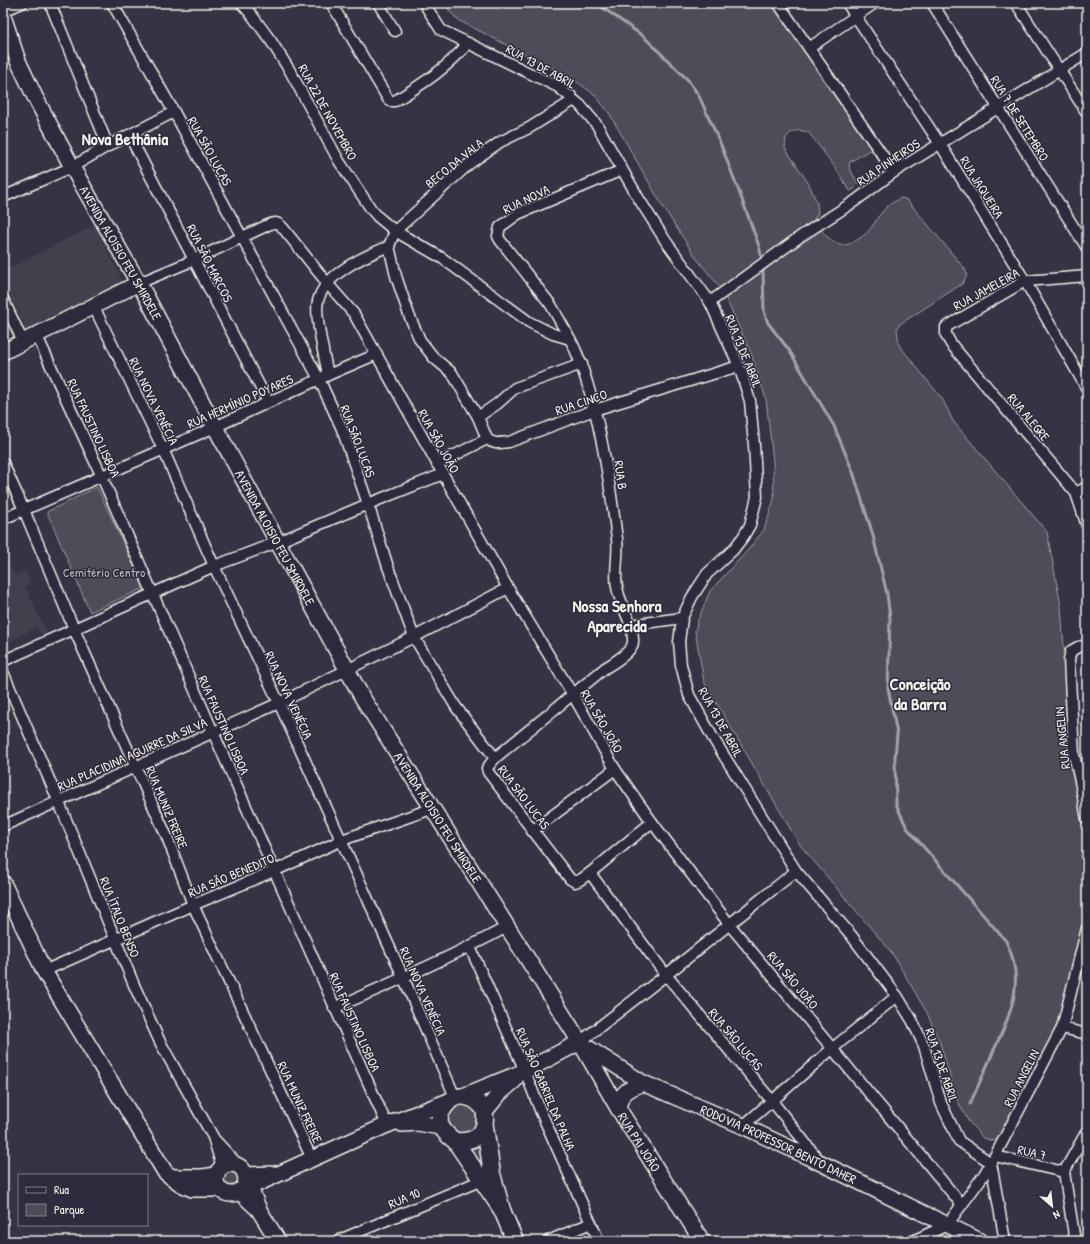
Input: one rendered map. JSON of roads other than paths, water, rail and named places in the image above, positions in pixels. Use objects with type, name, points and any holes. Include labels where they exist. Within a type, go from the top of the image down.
[{"type":"main road","points":[[502,1210],[455,1141],[445,1134],[440,1127],[441,1113],[456,1098],[476,1102],[485,1119],[490,1165],[502,1210],[515,1241]]},
{"type":"main road","points":[[455,1141],[464,1142],[472,1140],[479,1135],[485,1119]]},
{"type":"street","points":[[3,12],[22,3]]},
{"type":"street","points":[[50,3],[108,146]]},
{"type":"street","name":"RUA SÃO LUCAS","points":[[112,3],[174,112],[242,237],[324,377],[388,567],[414,637],[456,707],[495,758],[487,766],[488,772],[570,879],[575,882],[590,873],[666,975],[772,1101],[820,1163]]},
{"type":"street","name":"RUA 22 DE NOVEMBRO","points":[[241,3],[271,41],[290,71],[339,161],[378,217],[395,231]]},
{"type":"street","points":[[331,3],[388,99],[391,101],[395,101],[439,72],[457,57],[468,43]]},
{"type":"street","points":[[378,3],[395,31]]},
{"type":"street","name":"RUA 13 DE ABRIL","points":[[426,3],[441,30],[558,87],[571,96],[580,105],[597,125],[622,170],[665,240],[710,302],[739,366],[750,401],[757,497],[750,525],[743,537],[729,553],[706,574],[692,597],[682,618],[679,642],[682,665],[689,695],[713,738],[796,870],[851,935],[897,996],[912,1020],[924,1046],[941,1103],[954,1133],[962,1144],[993,1160]]},
{"type":"street","points":[[778,3],[894,172]]},
{"type":"street","name":"RUA JAQUEIRA","points":[[848,3],[940,144],[1025,281],[1087,389]]},
{"type":"street","points":[[809,48],[875,3]]},
{"type":"street","name":"RUA 7 DE SETEMBRO","points":[[932,3],[1087,248]]},
{"type":"street","points":[[1016,3],[1087,113]]},
{"type":"street","name":"AVENIDA ALOISIO FEU SMIRDELE","points":[[3,16],[18,61],[28,83],[72,167],[139,284],[362,697],[580,1042]]},
{"type":"street","name":"RUA PINHEIROS","points":[[710,302],[801,236],[855,201],[894,172],[1087,53]]},
{"type":"street","name":"BECO DA VALA","points":[[395,231],[469,164],[500,142],[529,128],[571,102],[571,96]]},
{"type":"street","points":[[3,197],[72,167],[108,146],[174,112]]},
{"type":"street","name":"RUA SÃO MARCOS","points":[[129,135],[268,402]]},
{"type":"street","name":"RUA NOVA","points":[[570,339],[551,305],[500,240],[498,231],[500,227],[518,214],[622,170]]},
{"type":"street","name":"RUA SÃO JOÃO","points":[[242,237],[274,222],[279,224],[354,314],[508,588],[615,769],[652,822],[730,924],[962,1206]]},
{"type":"street","points":[[437,464],[487,439],[478,417],[452,373],[434,358],[420,340],[409,315],[396,276],[389,246],[395,231],[442,258],[529,322],[553,334],[570,339]]},
{"type":"street","points":[[3,352],[139,284],[242,237]]},
{"type":"street","points":[[324,377],[317,302],[322,290],[327,283],[353,263],[389,246]]},
{"type":"street","name":"RUA JAMELEIRA","points":[[946,327],[1025,281],[1087,276]]},
{"type":"street","points":[[3,299],[23,342]]},
{"type":"street","name":"RUA NOVA VENÉCIA","points":[[94,307],[163,449],[214,566],[342,840],[456,1098]]},
{"type":"street","name":"RUA ALEGRE","points":[[946,327],[946,335],[951,344],[1076,493],[1087,526]]},
{"type":"street","name":"RUA FAUSTINO LISBOA","points":[[37,336],[102,477],[387,1126]]},
{"type":"street","name":"RUA B","points":[[495,758],[573,696],[631,647],[633,643],[630,625],[617,588],[617,540],[604,451],[582,364],[570,339]]},
{"type":"street","name":"RUA HERMÍNIO POYARES","points":[[3,519],[102,477],[377,354]]},
{"type":"street","points":[[478,417],[497,404],[515,388],[582,364]]},
{"type":"street","name":"RUA CINCO","points":[[487,439],[492,443],[498,444],[509,442],[594,410],[739,366]]},
{"type":"street","name":"RUA MUNIZ FREIRE","points":[[3,463],[74,629],[167,837],[193,905],[259,1042],[312,1159]]},
{"type":"street","points":[[3,661],[214,566],[278,542],[443,474]]},
{"type":"street","points":[[1076,493],[1087,487]]},
{"type":"street","name":"RUA PLACIDINA AGUIRRE DA SILVA","points":[[3,826],[58,800],[279,703],[414,637],[508,588]]},
{"type":"street","points":[[630,625],[682,618]]},
{"type":"street","name":"RUA ANGELIN","points":[[1087,645],[1078,647],[1069,653],[1068,659],[1074,755],[1087,819]]},
{"type":"street","name":"RUA ÍTALO BENSO","points":[[3,672],[58,800],[134,985],[160,1042],[213,1137],[220,1177]]},
{"type":"street","points":[[532,831],[615,769]]},
{"type":"street","name":"RUA SÃO BENEDITO","points":[[44,971],[342,840],[432,808]]},
{"type":"street","points":[[590,873],[652,822]]},
{"type":"street","points":[[220,1177],[229,1193],[244,1180],[280,1174],[387,1126],[525,1071],[580,1042],[796,870]]},
{"type":"street","points":[[3,883],[44,971],[165,1172],[171,1177],[220,1177],[231,1164],[244,1180]]},
{"type":"street","points":[[334,1008],[404,979],[507,927]]},
{"type":"street","name":"RUA ANGELIN","points":[[947,1225],[962,1206],[993,1160],[1062,1028],[1087,928]]},
{"type":"street","name":"RUA SÃO GABRIEL DA PALHA","points":[[470,947],[525,1071],[540,1110],[599,1241]]},
{"type":"street","points":[[743,1126],[833,1048],[897,996]]},
{"type":"street","points":[[1062,1028],[1087,1034]]},
{"type":"street","name":"RODOVIA PROFESSOR BENTO DAHER","points":[[580,1042],[642,1083],[743,1126],[980,1241]]},
{"type":"street","name":"RUA PAI JOÃO","points":[[580,1042],[618,1108],[702,1241]]},
{"type":"street","points":[[485,1119],[500,1093],[525,1071]]},
{"type":"street","points":[[618,1108],[619,1099],[624,1093],[642,1083]]},
{"type":"street","points":[[387,1126],[418,1123],[440,1127]]},
{"type":"street","points":[[1075,1241],[1064,1172],[1087,1131]]},
{"type":"street","points":[[213,1137],[244,1180],[278,1241]]},
{"type":"street","points":[[993,1160],[1005,1241]]},
{"type":"street","name":"RUA 7","points":[[993,1160],[1064,1172]]},
{"type":"street","name":"RUA 10","points":[[337,1241],[482,1180]]},
{"type":"street","points":[[548,1241],[591,1223]]},
{"type":"street","points":[[913,1241],[947,1225]]},
{"type":"waterway","points":[[596,3],[643,36],[688,80],[699,96],[721,145],[761,255]]},
{"type":"waterway","points":[[763,268],[764,311],[768,323],[789,350],[834,426],[853,472],[872,532],[887,594],[890,618],[888,688],[897,734],[895,758],[896,804],[907,828],[1006,941],[1012,956],[1015,970],[1015,983],[1011,1010],[970,1104]]},
{"type":"district","name":"Nova Bethânia","points":[[125,138]]},
{"type":"district","name":"Nossa Senhora Aparecida","points":[[617,615]]},
{"type":"district","name":"Conceição da Barra","points":[[920,693]]},
{"type":"park label","name":"Cemitério Centro","points":[[104,572]]}]
